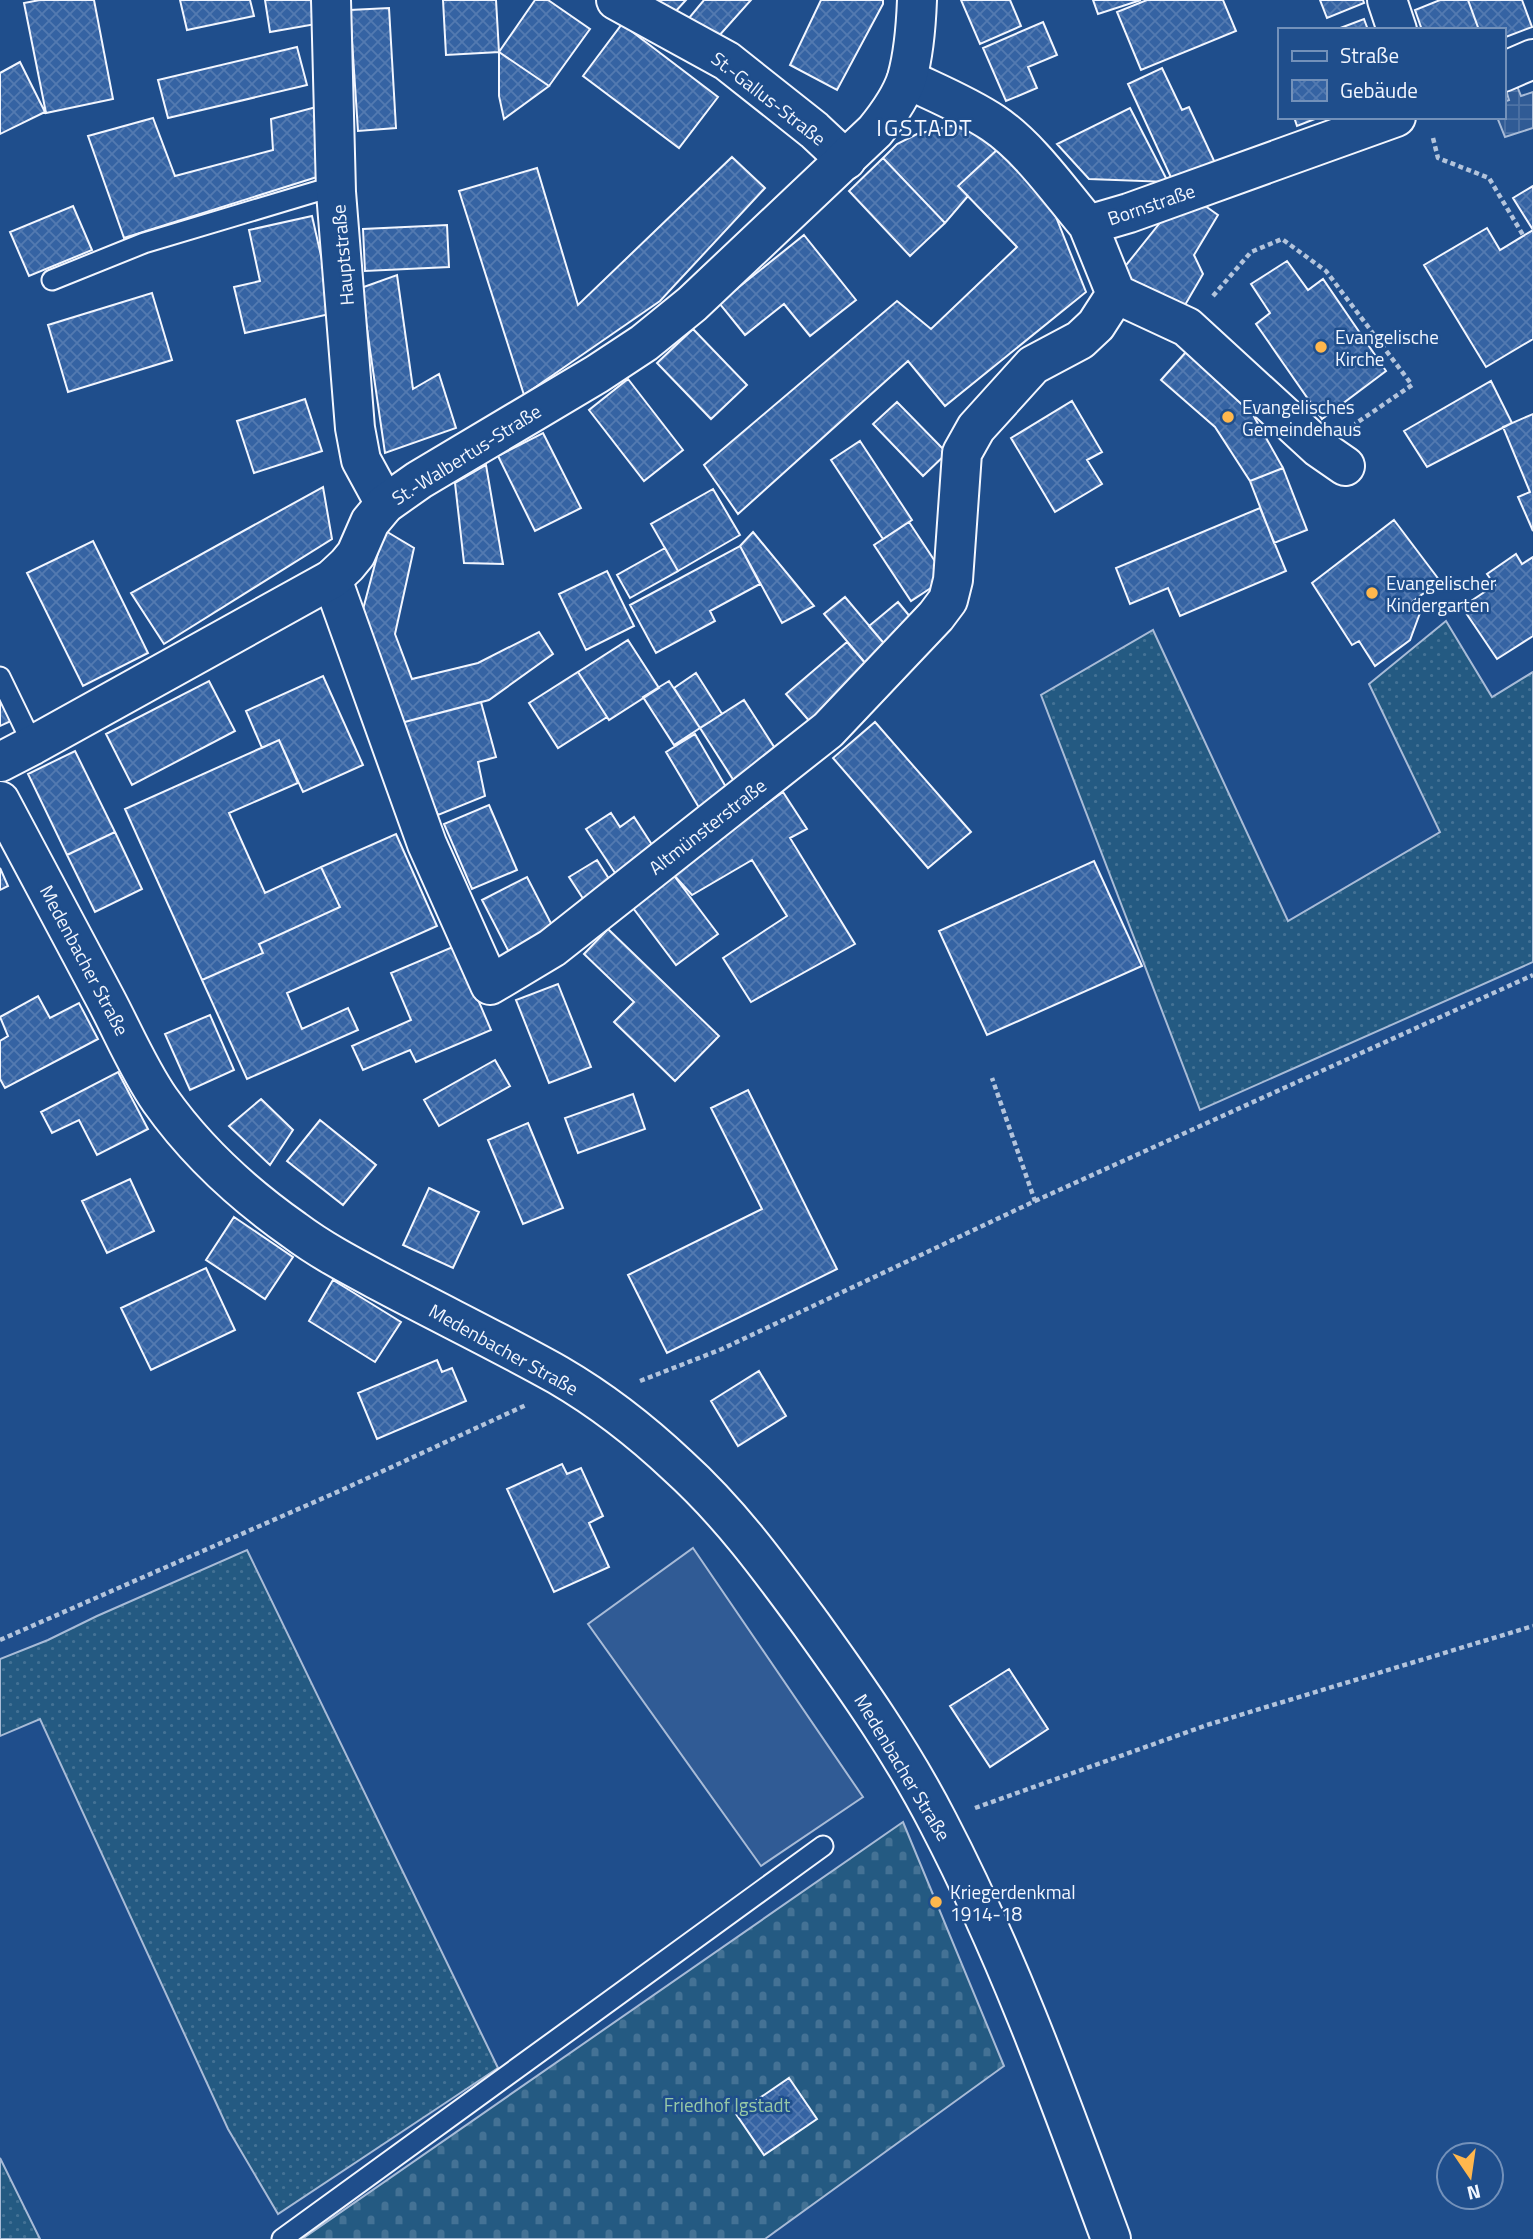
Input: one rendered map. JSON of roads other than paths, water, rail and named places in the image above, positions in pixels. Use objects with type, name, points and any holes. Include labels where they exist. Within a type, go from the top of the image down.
[{"type":"street","name":"Hauptstraße","points":[[331,0],[336,192],[355,428],[361,460],[386,504]]},
{"type":"street","name":"St.-Gallus-Straße","points":[[615,0],[727,61],[814,130],[845,160]]},
{"type":"street","name":"St.-Walbertus-Straße","points":[[17,753],[332,579],[352,560],[370,522],[386,504],[419,480],[597,374],[644,343],[692,304],[876,131],[892,110],[907,79],[917,0]]},
{"type":"street","points":[[1387,0],[1396,28]]},
{"type":"street","points":[[1505,71],[1533,59]]},
{"type":"street","name":"Bornstraße","points":[[907,79],[964,106],[1017,142],[1088,225],[1390,119]]},
{"type":"street","points":[[1088,225],[1116,294],[1187,327],[1332,457]]},
{"type":"street","name":"Altmünsterstraße","points":[[332,579],[427,844],[490,985],[552,948],[828,730],[936,616],[948,600],[953,580],[962,453],[975,428],[1033,365],[1080,340],[1096,325],[1116,294]]},
{"type":"street","name":"Medenbacher Straße","points":[[0,801],[157,1096],[202,1150],[261,1206],[325,1251],[560,1377],[609,1410],[677,1465],[710,1497],[765,1559],[846,1672],[888,1736],[938,1822],[1018,1995],[1111,2239]]},
{"type":"lane","points":[[52,280],[158,239],[318,191],[336,192]]},
{"type":"lane","points":[[0,677],[17,753]]},
{"type":"lane","points":[[282,2239],[823,1846]]},
{"type":"place","name":"Evangelische Kirche","points":[[1321,347]]},
{"type":"place","name":"Evangelisches Gemeindehaus","points":[[1228,417]]},
{"type":"place","name":"Evangelischer Kindergarten","points":[[1372,593]]},
{"type":"place","name":"Kriegerdenkmal 1914-18","points":[[936,1902]]},
{"type":"district","name":"IGSTADT","points":[[925,127]]},
{"type":"park label","name":"Friedhof Igstadt","points":[[727,2104]]}]
